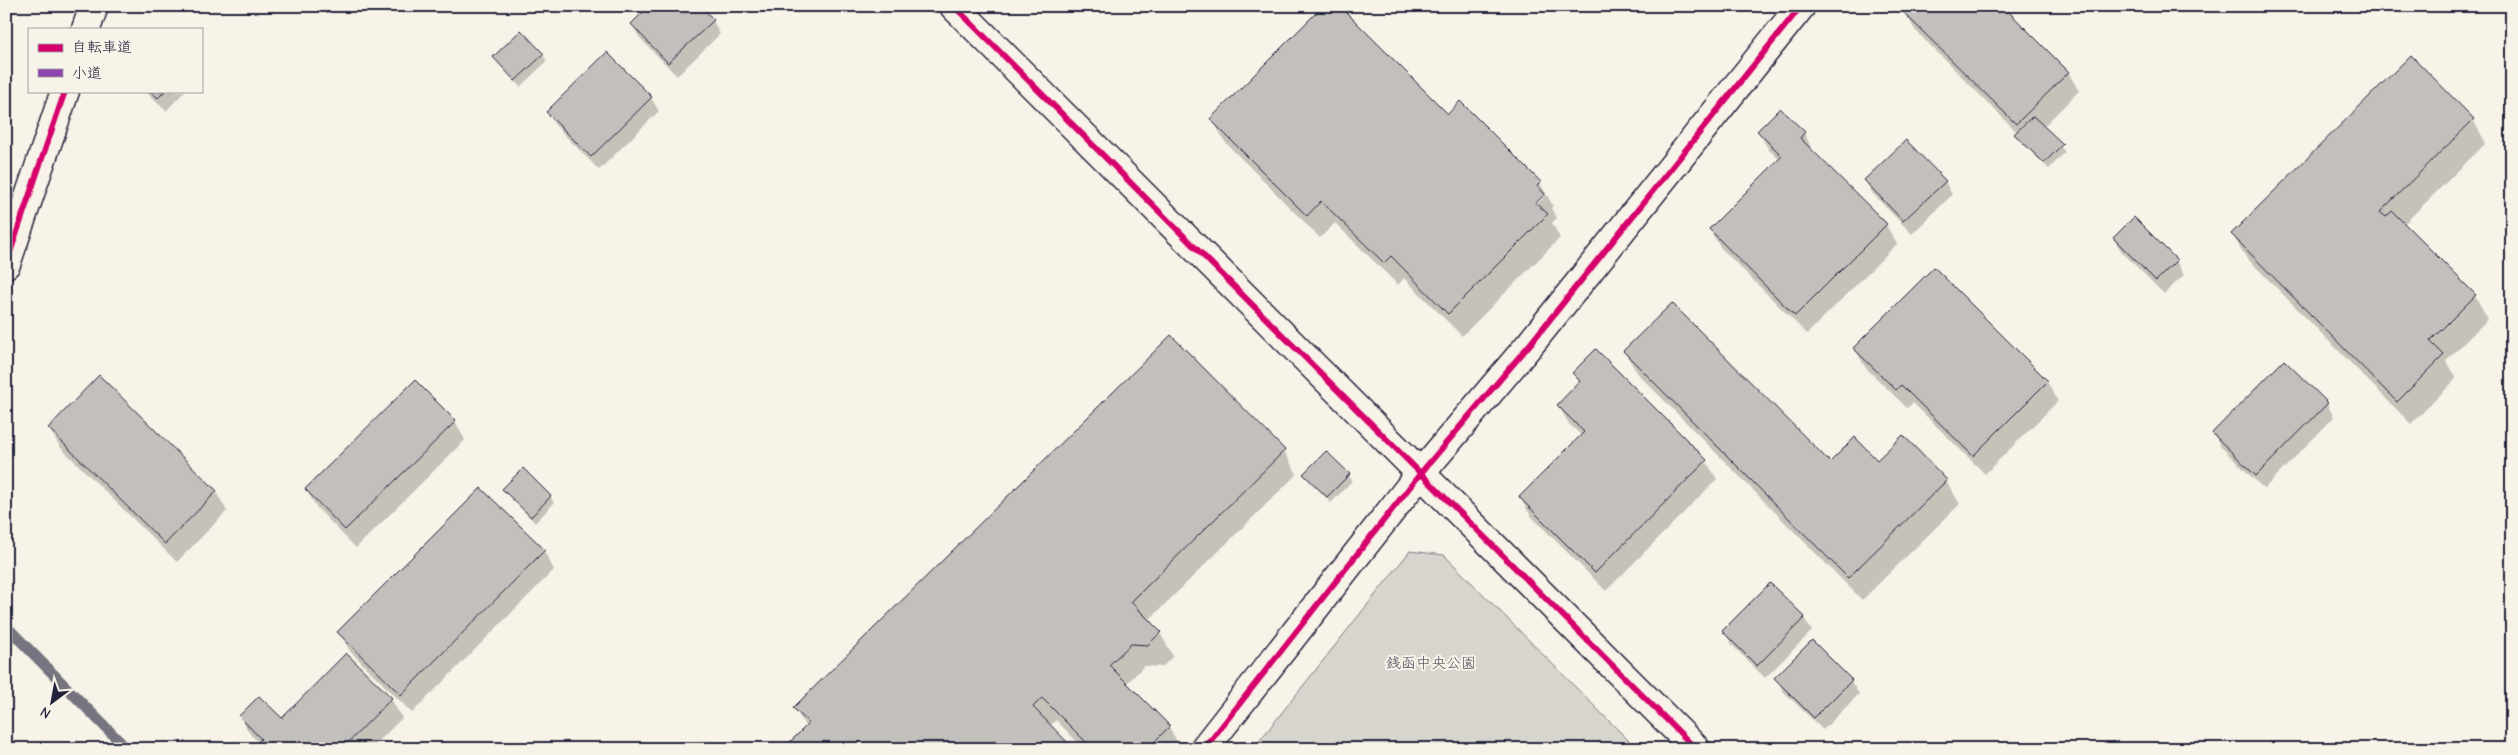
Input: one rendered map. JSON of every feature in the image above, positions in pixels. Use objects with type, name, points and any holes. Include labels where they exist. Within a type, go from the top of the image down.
[{"type":"street","points":[[86,28],[94,6]]},
{"type":"street","points":[[954,6],[1696,749]]},
{"type":"street","points":[[1204,749],[1420,474],[1531,342],[1801,6]]},
{"type":"street","points":[[6,264],[65,92]]},
{"type":"green space","name":"銭函中央公園","points":[[1410,551],[1444,555],[1637,749],[1253,749]]},
{"type":"building","points":[[649,6],[701,6],[714,20],[668,63],[631,24]]},
{"type":"building","points":[[1323,6],[1340,6],[1448,114],[1460,101],[1541,182],[1537,186],[1545,194],[1536,203],[1548,214],[1448,314],[1391,256],[1384,263],[1321,201],[1307,216],[1210,119]]},
{"type":"building","points":[[1907,6],[2003,6],[2069,72],[2016,124],[1902,11]]},
{"type":"building","points":[[521,30],[544,54],[515,81],[493,57]]},
{"type":"building","points":[[607,52],[652,97],[591,157],[546,112]]},
{"type":"building","points":[[2411,55],[2474,119],[2380,212],[2386,217],[2392,211],[2476,295],[2430,341],[2444,355],[2397,402],[2231,234]]},
{"type":"building","points":[[151,92],[164,92],[158,98]]},
{"type":"building","points":[[1780,108],[1805,132],[1800,138],[1887,224],[1795,316],[1709,229],[1782,156],[1757,131]]},
{"type":"building","points":[[2033,116],[2063,144],[2044,163],[2014,134]]},
{"type":"building","points":[[1906,140],[1946,181],[1903,221],[1864,180]]},
{"type":"building","points":[[2134,217],[2177,260],[2156,281],[2113,238]]},
{"type":"building","points":[[1934,267],[2048,381],[1973,456],[1901,385],[1896,390],[1853,348]]},
{"type":"building","points":[[1672,303],[1830,462],[1855,437],[1877,460],[1903,435],[1947,480],[1848,578],[1623,351]]},
{"type":"building","points":[[1171,335],[1285,450],[1131,602],[1161,632],[1148,645],[1131,644],[1109,665],[1170,726],[1147,749],[1093,749],[1042,698],[1033,707],[1072,747],[1070,749],[783,749],[809,723],[793,708]]},
{"type":"building","points":[[1596,349],[1707,460],[1595,573],[1519,497],[1584,432],[1557,405],[1580,381],[1572,373]]},
{"type":"building","points":[[2284,360],[2328,403],[2256,476],[2212,433]]},
{"type":"building","points":[[99,375],[217,491],[165,544],[48,428]]},
{"type":"building","points":[[415,380],[456,421],[345,530],[305,489]]},
{"type":"building","points":[[1326,451],[1350,474],[1327,497],[1303,474]]},
{"type":"building","points":[[523,468],[551,496],[531,517],[502,489]]},
{"type":"building","points":[[481,488],[545,550],[401,695],[337,632]]},
{"type":"building","points":[[1770,583],[1805,617],[1757,666],[1722,631]]},
{"type":"building","points":[[1812,640],[1852,680],[1814,718],[1774,678]]},
{"type":"building","points":[[346,653],[392,698],[342,749],[251,749],[261,739],[239,716],[259,696],[282,718]]},
{"type":"waterway","points":[[6,626],[127,749]]},
{"type":"marked path","points":[[1633,749],[1645,740]]},
{"type":"cycle path","points":[[954,6],[1696,749]]},
{"type":"cycle path","points":[[1204,749],[1420,474],[1531,343],[1801,6]]},
{"type":"cycle path","points":[[6,264],[65,92]]}]
